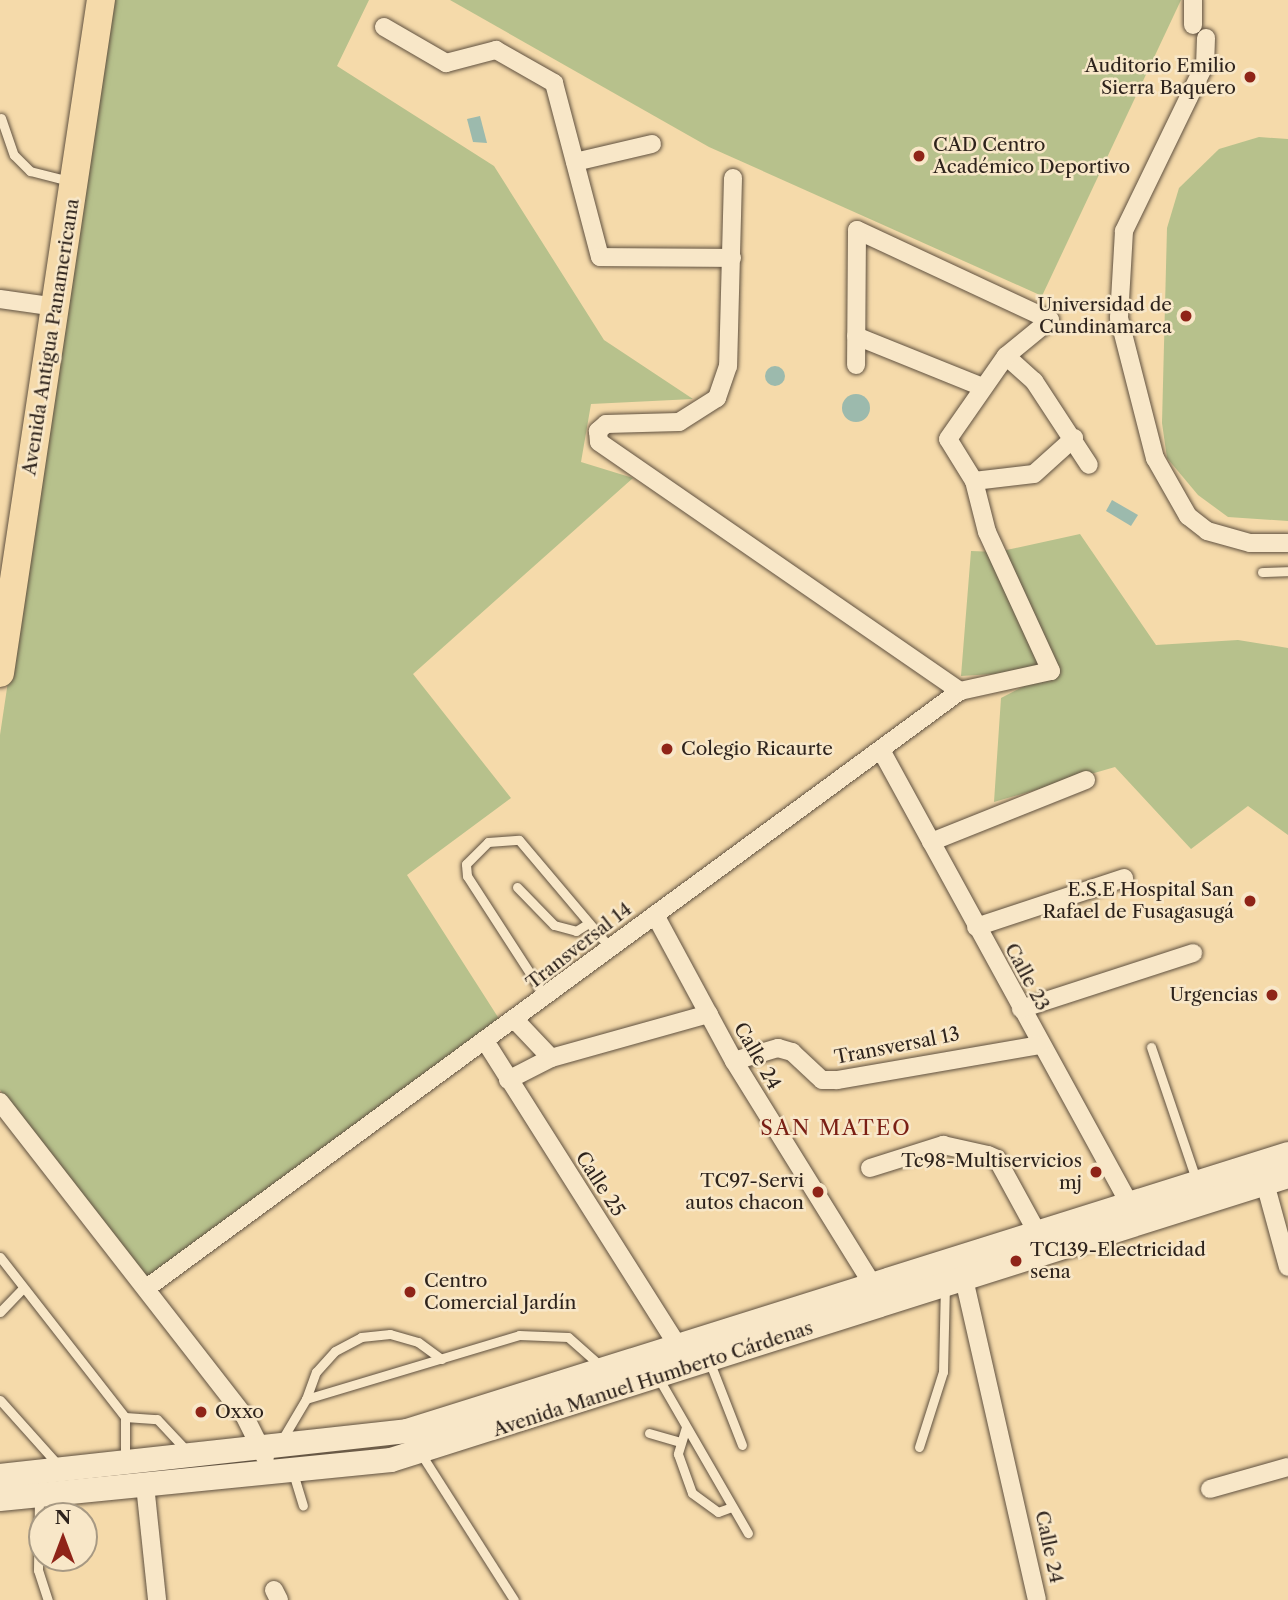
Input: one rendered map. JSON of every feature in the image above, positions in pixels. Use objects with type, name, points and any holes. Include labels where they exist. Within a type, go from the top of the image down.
[{"type":"main road","name":"Avenida Antigua Panamericana","points":[[0,673],[101,0]]},
{"type":"main road","name":"Avenida Manuel Humberto Cárdenas","points":[[0,1499],[281,1472],[419,1452],[710,1361],[1134,1213],[1197,1181],[1288,1154]]},
{"type":"main road","name":"Avenida Manuel Humberto Cárdenas","points":[[5,1474],[64,1471],[271,1449],[407,1431],[873,1285],[956,1274],[1037,1232],[1276,1180]]},
{"type":"street","points":[[1193,0],[1193,24]]},
{"type":"street","points":[[384,27],[446,63],[496,50],[554,83],[600,257],[732,258]]},
{"type":"street","points":[[1206,38],[1205,64],[1125,231],[1119,318],[1155,458],[1188,516],[1207,531],[1250,543],[1288,543]]},
{"type":"street","points":[[575,162],[652,144]]},
{"type":"street","points":[[733,178],[728,366],[718,398],[679,422],[606,424],[597,431],[600,442],[960,691]]},
{"type":"street","points":[[856,365],[857,230],[1050,320],[1006,356],[980,386],[948,439],[974,481],[1034,474],[1074,438]]},
{"type":"street","points":[[0,299],[56,307]]},
{"type":"street","points":[[856,336],[980,386]]},
{"type":"street","points":[[1006,356],[1034,381],[1074,438],[1089,465]]},
{"type":"street","name":"Transversal 14","points":[[148,1287],[487,1044],[655,915],[960,691],[1051,671],[987,532],[974,481]]},
{"type":"street","name":"Calle 23","points":[[881,750],[1039,1045],[1134,1213]]},
{"type":"street","points":[[931,842],[1086,780]]},
{"type":"street","points":[[976,927],[1124,878]]},
{"type":"street","name":"Calle 24","points":[[655,915],[734,1061],[873,1285]]},
{"type":"street","points":[[1021,1009],[1193,953]]},
{"type":"street","points":[[508,1080],[551,1058],[709,1014]]},
{"type":"street","points":[[516,1021],[551,1058]]},
{"type":"street","name":"Calle 25","points":[[487,1044],[678,1346]]},
{"type":"street","name":"Transversal 13","points":[[734,1061],[778,1048],[792,1052],[822,1080],[837,1080],[1039,1045]]},
{"type":"street","points":[[0,1102],[148,1287],[271,1449],[281,1472]]},
{"type":"street","points":[[870,1168],[943,1145],[988,1155],[997,1159],[1037,1232]]},
{"type":"street","points":[[1276,1180],[1288,1268]]},
{"type":"street","name":"Calle 24","points":[[956,1274],[1037,1600]]},
{"type":"street","points":[[1210,1489],[1288,1467]]},
{"type":"street","points":[[145,1485],[157,1600]]},
{"type":"lane","points":[[1,118],[14,155],[30,171],[75,182]]},
{"type":"lane","points":[[1262,572],[1288,571]]},
{"type":"lane","points":[[546,999],[482,904],[466,864],[488,842],[519,840],[611,949]]},
{"type":"lane","points":[[517,887],[554,925],[576,931],[589,923]]},
{"type":"lane","points":[[1151,1047],[1197,1181]]},
{"type":"lane","points":[[1,1261],[125,1417],[125,1464]]},
{"type":"lane","points":[[919,1447],[943,1371],[956,1274]]},
{"type":"lane","points":[[0,1312],[22,1289]]},
{"type":"lane","points":[[306,1399],[544,1331],[586,1348],[604,1370]]},
{"type":"lane","points":[[271,1449],[292,1413],[306,1399],[316,1372],[335,1351],[361,1337],[408,1339],[440,1359]]},
{"type":"lane","points":[[710,1361],[742,1445]]},
{"type":"lane","points":[[658,1377],[748,1533]]},
{"type":"lane","points":[[0,1400],[64,1471]]},
{"type":"lane","points":[[125,1417],[157,1419],[192,1457]]},
{"type":"lane","points":[[686,1427],[680,1442],[692,1493],[705,1507],[718,1512],[732,1507]]},
{"type":"lane","points":[[649,1433],[680,1442]]},
{"type":"lane","points":[[419,1452],[514,1600]]},
{"type":"lane","points":[[281,1472],[303,1506]]},
{"type":"lane","points":[[39,1496],[38,1570],[48,1600]]},
{"type":"green space","points":[[110,0],[369,0],[337,66],[494,166],[604,340],[693,399],[591,404],[581,462],[633,478],[413,674],[511,798],[407,875],[503,1025],[150,1280],[0,1090],[0,735]]},
{"type":"green space","name":"CAD Centro Académico Deportivo","points":[[450,0],[1181,0],[1042,296],[709,147]]},
{"type":"green space","points":[[1259,137],[1288,139],[1288,521],[1228,517],[1198,495],[1167,458],[1162,423],[1167,228],[1179,188],[1219,149]]},
{"type":"green space","points":[[1080,534],[1156,645],[1238,640],[1288,648],[1288,835],[1248,806],[1191,849],[1115,767],[994,802],[1001,698],[1042,677],[1040,671],[961,676],[971,551],[997,552]]},
{"type":"shaded area","points":[[480,116],[487,143],[473,142],[467,119]]},
{"type":"shaded area","points":[[775,366],[782,369],[785,376],[782,383],[775,386],[768,383],[765,376],[768,369]]},
{"type":"shaded area","points":[[856,394],[866,398],[870,408],[866,418],[856,422],[846,418],[842,408],[846,398]]},
{"type":"shaded area","points":[[1112,500],[1138,515],[1131,526],[1106,511]]},
{"type":"place","name":"Auditorio Emilio Sierra Baquero","points":[[1250,77]]},
{"type":"place","name":"CAD Centro Académico Deportivo","points":[[919,156]]},
{"type":"place","name":"Universidad de Cundinamarca","points":[[1186,316]]},
{"type":"place","name":"Colegio Ricaurte","points":[[667,749]]},
{"type":"place","name":"E.S.E Hospital San Rafael de Fusagasugá","points":[[1250,901]]},
{"type":"place","name":"Urgencias","points":[[1272,995]]},
{"type":"place","name":"Tc98-Multiservicios mj","points":[[1096,1172]]},
{"type":"place","name":"TC97-Servi autos chacon","points":[[818,1192]]},
{"type":"place","name":"TC139-Electricidad sena","points":[[1016,1261]]},
{"type":"place","name":"Centro Comercial Jardín","points":[[410,1292]]},
{"type":"place","name":"Oxxo","points":[[201,1412]]},
{"type":"district","name":"SAN MATEO","points":[[836,1128]]}]
